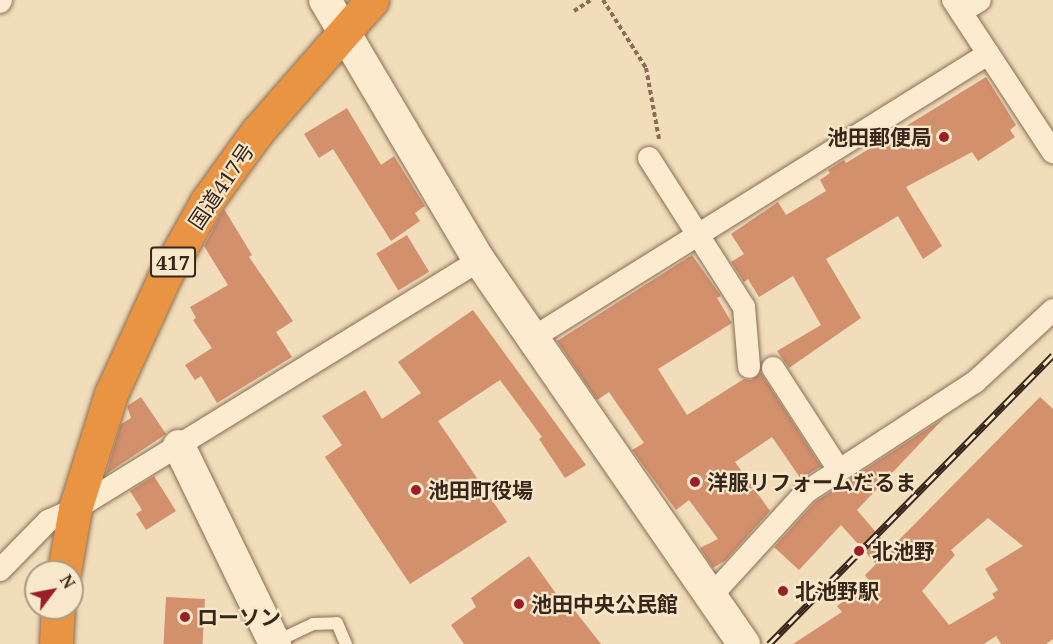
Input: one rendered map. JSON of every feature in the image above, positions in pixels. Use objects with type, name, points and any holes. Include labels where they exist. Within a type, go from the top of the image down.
[{"type":"highway","name":"国道417号","points":[[66,560],[75,509],[111,394],[165,276],[207,201],[257,132],[372,0]]},
{"type":"highway","points":[[56,644],[57,620]]},
{"type":"street","points":[[325,0],[479,260],[531,339],[744,644]]},
{"type":"street","points":[[980,0],[957,6],[1053,152]]},
{"type":"street","points":[[531,339],[988,54]]},
{"type":"street","points":[[652,163],[744,307],[749,367]]},
{"type":"street","points":[[0,570],[48,521],[75,509],[479,260]]},
{"type":"street","points":[[711,597],[806,492],[975,382],[1053,310]]},
{"type":"street","points":[[773,368],[839,470]]},
{"type":"street","points":[[179,446],[275,643]]},
{"type":"lane","points":[[275,643],[313,624],[337,623],[346,644]]},
{"type":"path","points":[[574,11],[591,0]]},
{"type":"path","points":[[603,0],[646,68],[663,160],[652,163]]},
{"type":"building","points":[[986,77],[1016,125],[1010,130],[1015,137],[978,161],[972,152],[906,187],[942,246],[923,259],[898,216],[826,259],[861,318],[789,368],[777,351],[821,325],[793,276],[759,297],[748,279],[744,282],[731,262],[744,254],[731,234],[778,202],[786,215],[826,191],[820,180],[830,173],[828,170],[844,160],[846,163]]},
{"type":"building","points":[[347,108],[381,165],[394,156],[425,206],[415,213],[420,221],[391,241],[333,149],[319,158],[304,134]]},
{"type":"building","points":[[224,209],[252,255],[249,257],[293,321],[276,332],[292,357],[217,403],[201,376],[195,380],[185,365],[212,348],[193,320],[196,318],[190,307],[228,285],[204,246]]},
{"type":"building","points":[[407,235],[429,272],[398,290],[376,254]]},
{"type":"building","points":[[692,255],[721,296],[717,298],[732,323],[658,369],[687,415],[744,379],[751,380],[761,373],[821,466],[801,479],[772,437],[735,462],[770,511],[726,560],[713,568],[700,548],[718,539],[689,500],[676,510],[632,450],[644,443],[609,392],[597,400],[557,341]]},
{"type":"building","name":"池田町役場","points":[[473,310],[586,465],[565,478],[539,439],[542,437],[500,380],[438,421],[507,522],[410,584],[325,457],[342,445],[322,416],[365,390],[382,419],[421,393],[398,362]]},
{"type":"building","points":[[141,397],[166,434],[106,474],[121,424],[131,418],[127,406]]},
{"type":"building","points":[[1040,397],[1053,409],[1053,639],[1046,644],[1001,644],[996,636],[984,644],[793,644],[842,612],[837,606],[870,582],[865,575],[876,564],[841,525],[799,570],[774,547],[815,502],[944,418],[857,510],[890,549]],"holes":[[[988,518],[1023,546],[985,569],[998,590],[992,594],[995,598],[949,625],[922,591],[955,555],[951,550]]]},
{"type":"building","points":[[154,476],[176,511],[146,530],[136,514],[142,510],[130,491]]},
{"type":"building","name":"池田中央公民館","points":[[529,556],[570,613],[575,611],[601,644],[464,644],[451,625],[476,607],[471,598]]},
{"type":"building","name":"ローソン","points":[[166,597],[205,599],[203,644],[164,644]]},
{"type":"railway","points":[[769,644],[1053,355]]},
{"type":"place","name":"池田郵便局","points":[[944,137]]},
{"type":"place","name":"洋服リフォームだるま","points":[[695,482]]},
{"type":"place","name":"池田町役場","points":[[416,490]]},
{"type":"place","name":"北池野","points":[[859,551]]},
{"type":"place","name":"北池野駅","points":[[783,591]]},
{"type":"place","name":"池田中央公民館","points":[[519,604]]},
{"type":"place","name":"ローソン","points":[[185,617]]}]
